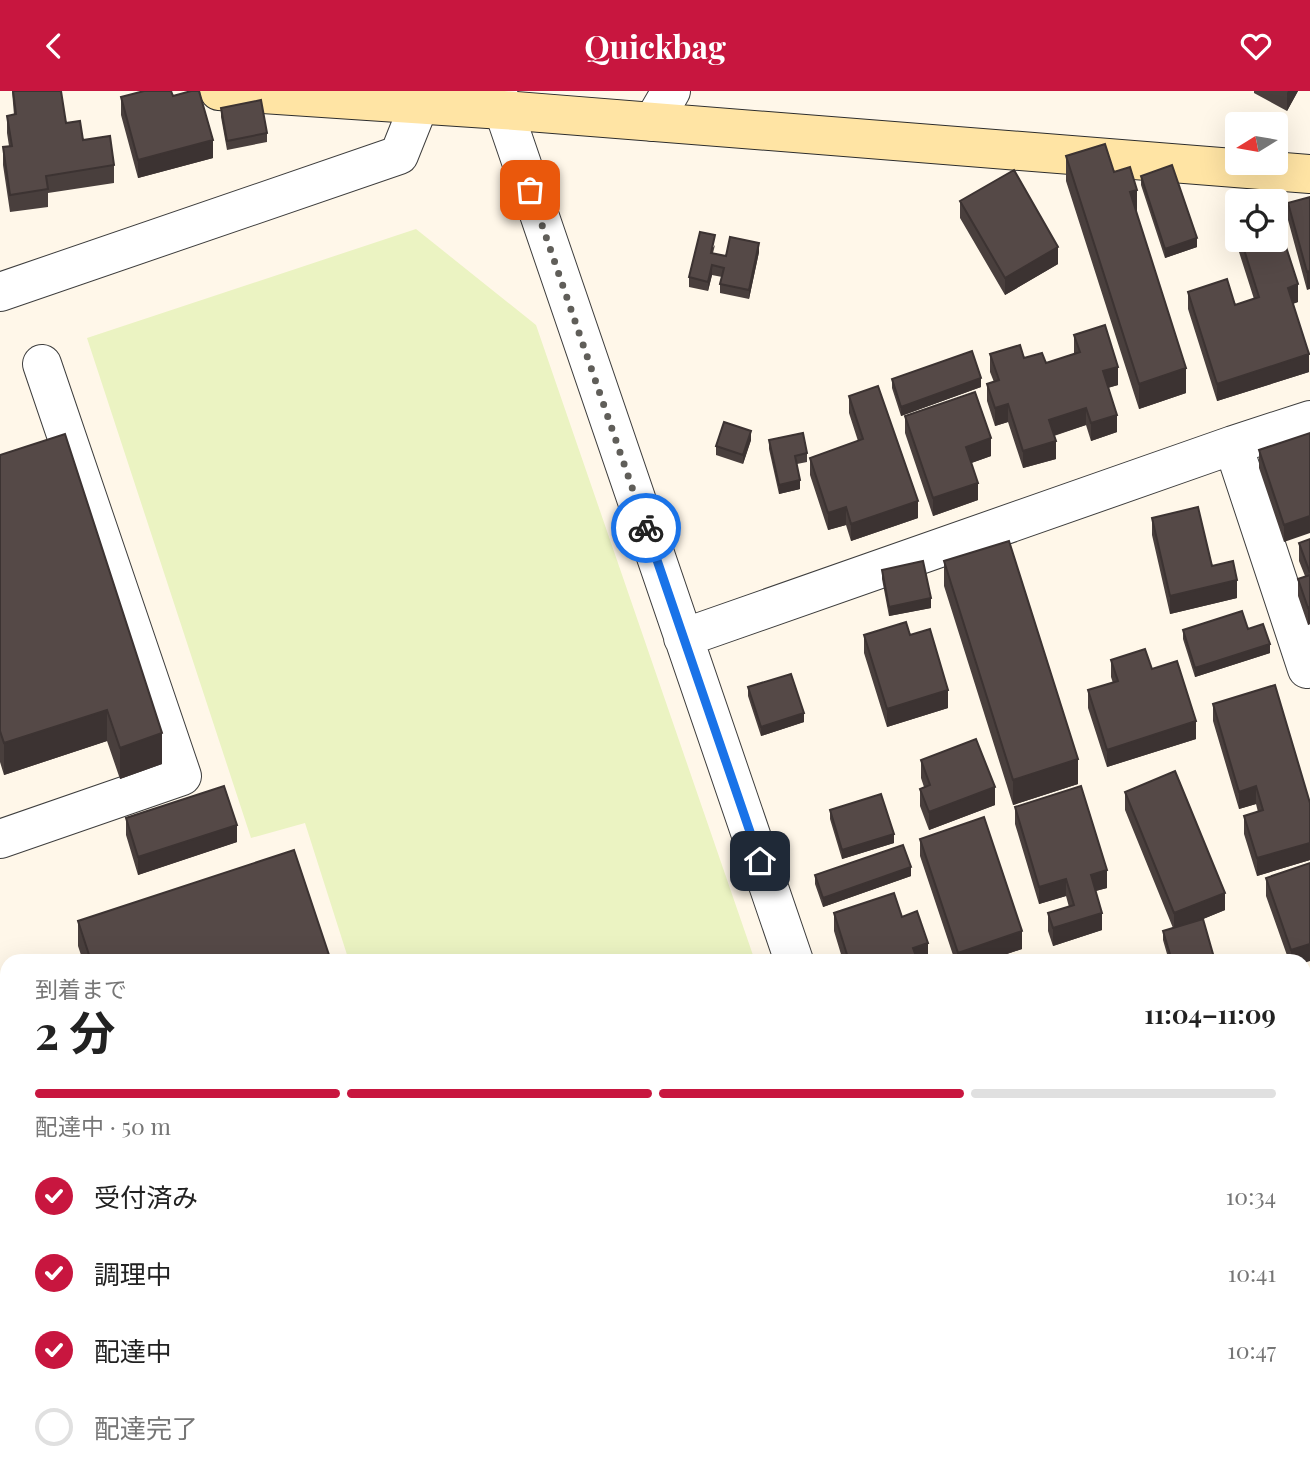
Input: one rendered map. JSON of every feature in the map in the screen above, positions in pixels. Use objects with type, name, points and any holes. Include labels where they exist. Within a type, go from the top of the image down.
[{"type":"street","points":[[219,91],[419,105],[500,101],[662,107],[1310,174]]},
{"type":"street","points":[[500,101],[792,954]]},
{"type":"street","points":[[0,292],[398,155],[419,105]]},
{"type":"street","points":[[0,839],[182,776],[42,364]]},
{"type":"street","points":[[683,638],[1310,420]]},
{"type":"street","points":[[1233,445],[1307,669]]},
{"type":"green space","points":[[416,229],[536,325],[753,954],[347,954],[305,823],[251,838],[87,338]]},
{"type":"building","points":[[13,91],[61,91],[66,123],[80,121],[83,140],[110,136],[114,165],[46,176],[48,189],[10,195],[3,147],[12,146],[7,116],[16,114]]},
{"type":"building","points":[[144,91],[171,91],[173,96],[199,91],[213,140],[138,160],[121,97]]},
{"type":"building","points":[[261,100],[267,133],[227,141],[221,108]]},
{"type":"building","points":[[1105,144],[1114,172],[1130,167],[1137,190],[1130,192],[1186,368],[1139,384],[1066,156]]},
{"type":"building","points":[[1172,165],[1197,238],[1165,249],[1141,176]]},
{"type":"building","points":[[1014,170],[1058,247],[1005,278],[960,201]]},
{"type":"building","points":[[1310,197],[1310,271],[1307,272],[1288,203]]},
{"type":"building","points":[[700,232],[715,235],[711,253],[726,256],[730,237],[759,243],[749,290],[720,284],[724,268],[712,265],[708,282],[689,277]]},
{"type":"building","points":[[1245,252],[1288,252],[1298,284],[1288,288],[1309,354],[1217,384],[1188,292],[1227,279],[1235,305],[1259,297]]},
{"type":"building","points":[[1105,325],[1118,367],[1103,371],[1117,415],[1091,423],[1086,408],[1049,420],[1056,441],[1023,451],[1008,404],[995,408],[987,384],[999,380],[990,354],[1020,345],[1024,358],[1042,353],[1046,363],[1080,352],[1074,335]]},
{"type":"building","points":[[972,351],[981,378],[901,407],[892,379]]},
{"type":"building","points":[[878,386],[918,501],[851,524],[846,507],[828,513],[810,458],[863,439],[849,396]]},
{"type":"building","points":[[975,392],[991,438],[966,447],[978,483],[933,498],[905,416]]},
{"type":"building","points":[[724,422],[751,431],[743,455],[716,446]]},
{"type":"building","points":[[803,433],[807,453],[795,456],[800,480],[779,485],[769,440]]},
{"type":"building","points":[[1310,433],[1310,516],[1284,525],[1259,450]]},
{"type":"building","points":[[65,434],[162,733],[120,748],[107,710],[4,743],[0,731],[0,455]]},
{"type":"building","points":[[1198,507],[1212,566],[1233,561],[1237,580],[1170,596],[1152,518]]},
{"type":"building","points":[[1310,539],[1310,573],[1299,543]]},
{"type":"building","points":[[1009,541],[1078,759],[1013,780],[944,561]]},
{"type":"building","points":[[923,561],[931,598],[889,607],[882,570]]},
{"type":"building","points":[[1310,575],[1310,607],[1308,608],[1298,579]]},
{"type":"building","points":[[1242,611],[1248,629],[1263,624],[1270,644],[1195,668],[1183,630]]},
{"type":"building","points":[[906,622],[910,635],[930,629],[948,690],[887,709],[864,635]]},
{"type":"building","points":[[1145,649],[1152,669],[1177,661],[1196,721],[1107,750],[1088,690],[1118,681],[1111,660]]},
{"type":"building","points":[[791,674],[804,713],[761,727],[748,687]]},
{"type":"building","points":[[1275,685],[1310,803],[1310,843],[1257,858],[1244,816],[1263,810],[1256,786],[1239,792],[1213,704]]},
{"type":"building","points":[[976,739],[995,787],[929,812],[920,789],[930,785],[921,760]]},
{"type":"building","points":[[1175,771],[1225,893],[1174,913],[1125,792]]},
{"type":"building","points":[[224,786],[237,825],[138,857],[126,818]]},
{"type":"building","points":[[1081,786],[1107,870],[1091,875],[1102,913],[1053,928],[1048,913],[1074,905],[1066,879],[1039,887],[1015,807]]},
{"type":"building","points":[[881,794],[894,834],[842,850],[830,810]]},
{"type":"building","points":[[984,817],[1022,931],[958,953],[920,839]]},
{"type":"building","points":[[903,845],[911,867],[823,898],[815,875]]},
{"type":"building","points":[[294,850],[329,954],[89,954],[78,921]]},
{"type":"building","points":[[1310,863],[1310,944],[1291,950],[1266,878]]},
{"type":"building","points":[[894,893],[902,917],[917,911],[928,943],[913,948],[915,954],[847,954],[834,913]]},
{"type":"building","points":[[1203,919],[1213,954],[1170,954],[1163,931]]},
{"type":"way so far","points":[[530,190],[646,528]]},
{"type":"route","points":[[646,528],[760,861]]}]
